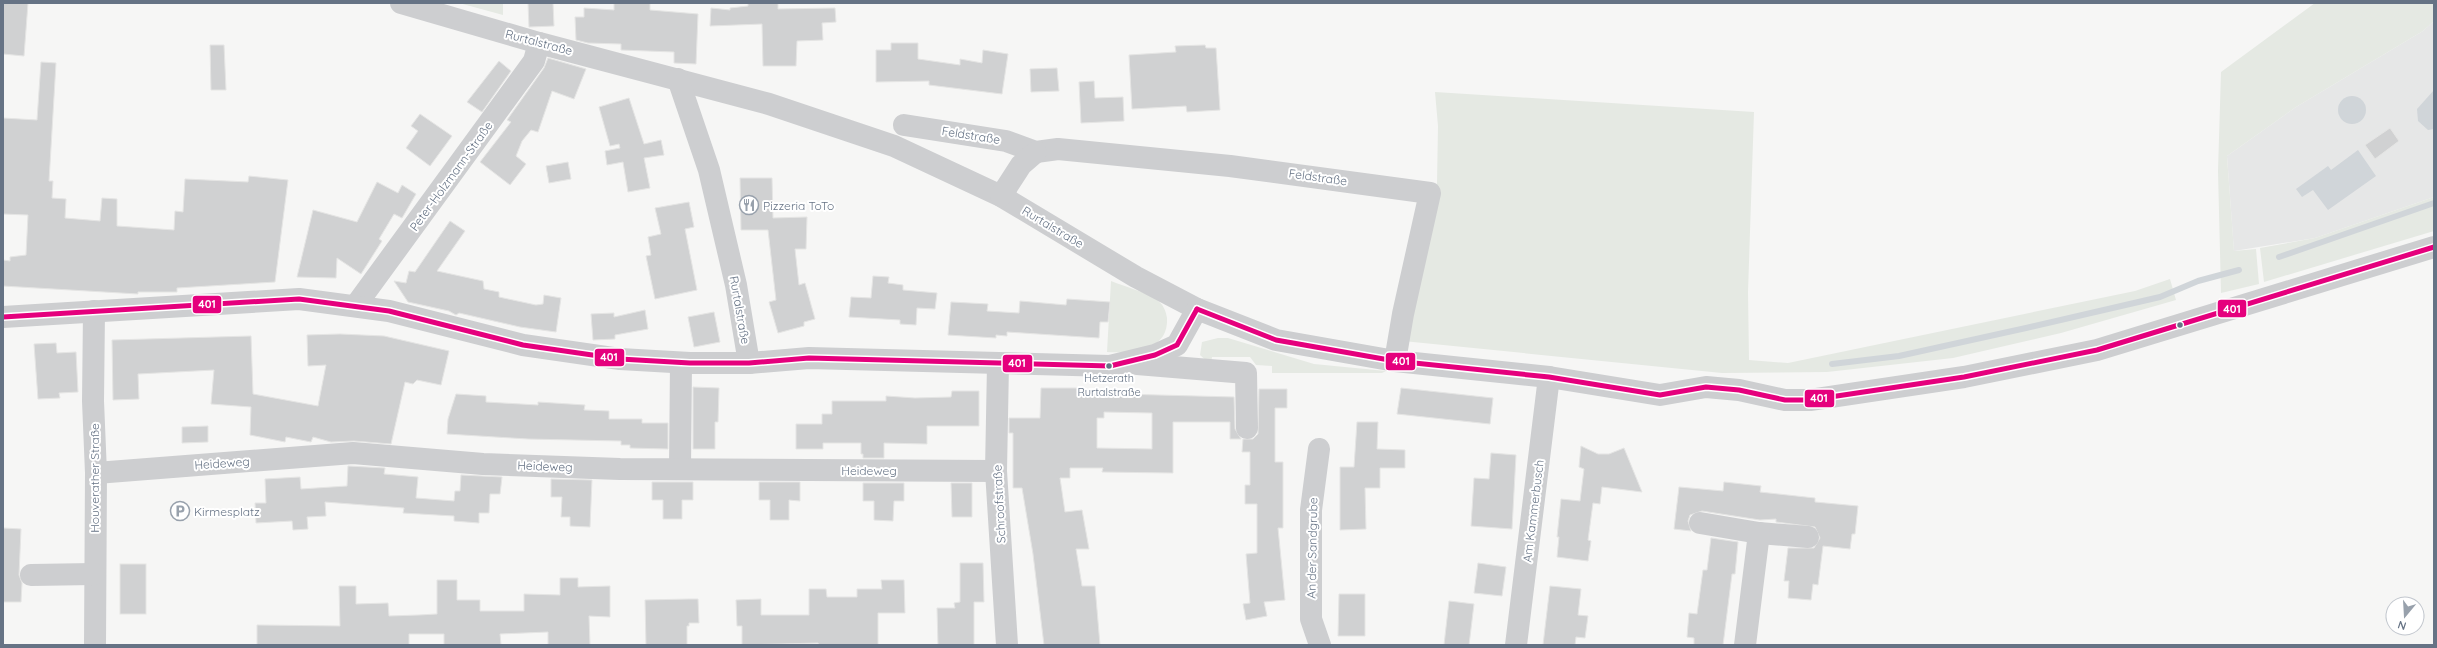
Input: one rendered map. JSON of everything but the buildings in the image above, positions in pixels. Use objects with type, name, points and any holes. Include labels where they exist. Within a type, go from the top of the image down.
[{"type":"street","name":"Rurtalstraße","points":[[401,3],[539,43],[769,104],[894,146],[1001,196],[1136,277],[1197,308],[1276,340],[1395,361],[1549,377],[1660,395],[1706,387],[1739,390],[1785,400],[1810,400],[1964,376],[2098,350],[2434,247]]},
{"type":"street","name":"Peter-Holzmann-Straße","points":[[356,306],[534,61],[539,43]]},
{"type":"street","name":"Rurtalstraße","points":[[678,79],[709,170],[736,285],[749,363]]},
{"type":"street","name":"Feldstraße","points":[[904,125],[1006,141],[1036,152],[1058,149],[1230,166],[1430,193],[1403,314],[1395,361]]},
{"type":"street","points":[[1001,196],[1021,165],[1036,152]]},
{"type":"street","points":[[3,317],[299,299],[356,306],[396,313],[523,345],[594,356],[681,363],[749,363],[809,358],[1110,366],[1125,364],[1155,355],[1177,345],[1197,308]]},
{"type":"street","name":"Houverather Straße","points":[[94,311],[93,401],[96,473],[94,574],[95,645]]},
{"type":"street","points":[[680,470],[681,363]]},
{"type":"street","name":"Schroofstraße","points":[[998,364],[996,471],[1007,645]]},
{"type":"street","points":[[1125,364],[1246,373],[1247,428]]},
{"type":"street","name":"Am Kammerbusch","points":[[1516,645],[1549,377]]},
{"type":"street","name":"An der Sandgrube","points":[[1319,449],[1311,510],[1310,619],[1320,645]]},
{"type":"street","name":"Heideweg","points":[[96,473],[353,453],[483,464],[680,470],[996,471]]},
{"type":"street","points":[[1700,523],[1759,533],[1808,537]]},
{"type":"street","points":[[1745,645],[1759,533]]},
{"type":"street","points":[[31,575],[94,574]]},
{"type":"shaded area","points":[[459,3],[503,3],[503,15]]},
{"type":"shaded area","points":[[2315,3],[2434,3],[2434,21],[2423,31],[2296,107],[2227,156],[2234,251],[2256,249],[2259,284],[2221,293],[2218,171],[2221,72]]},
{"type":"shaded area","points":[[2434,21],[2434,197],[2315,238],[2234,251],[2227,156],[2296,107],[2423,31]]},
{"type":"shaded area","points":[[2434,90],[2434,129],[2428,130],[2418,121],[2417,109]]},
{"type":"shaded area","points":[[1435,92],[1754,112],[1748,292],[1749,360],[1788,363],[2135,291],[2170,279],[2176,300],[2061,333],[1953,358],[1827,372],[1722,373],[1403,341],[1412,273],[1437,183],[1438,126]]},
{"type":"shaded area","points":[[2352,96],[2362,100],[2366,110],[2362,120],[2352,124],[2342,120],[2338,110],[2342,100]]},
{"type":"shaded area","points":[[2358,150],[2376,176],[2328,210],[2313,190],[2302,197],[2296,189],[2328,166],[2331,170]]},
{"type":"shaded area","points":[[2434,197],[2434,231],[2264,282],[2260,248],[2315,238]]},
{"type":"shaded area","points":[[1111,281],[1146,294],[1157,300],[1163,306],[1167,318],[1166,329],[1162,338],[1155,344],[1137,351],[1107,352]]},
{"type":"shaded area","points":[[1218,338],[1228,338],[1314,364],[1386,371],[1382,373],[1272,373],[1272,366],[1256,365],[1250,357],[1212,357],[1211,365],[1200,355],[1202,342]]},
{"type":"waterway","points":[[2279,257],[2434,203]]},
{"type":"waterway","points":[[1832,364],[1899,356],[2026,328],[2160,297],[2198,281],[2239,270]]},
{"type":"transit line","name":"401","points":[[1197,309],[1276,340],[1395,361],[1549,377],[1660,395],[1706,387],[1739,390],[1785,400],[1810,400],[1964,377],[2097,350],[2434,247]]},
{"type":"transit line","name":"401","points":[[3,317],[299,299],[389,311],[523,345],[620,359],[690,363],[749,363],[809,358],[1110,366],[1155,355],[1177,345],[1197,309]]},
{"type":"place","name":"Pizzeria ToTo","points":[[749,205]]},
{"type":"place","name":"Hetzerath Rurtalstraße","points":[[1109,366]]},
{"type":"place","name":"Kirmesplatz","points":[[180,511]]}]
